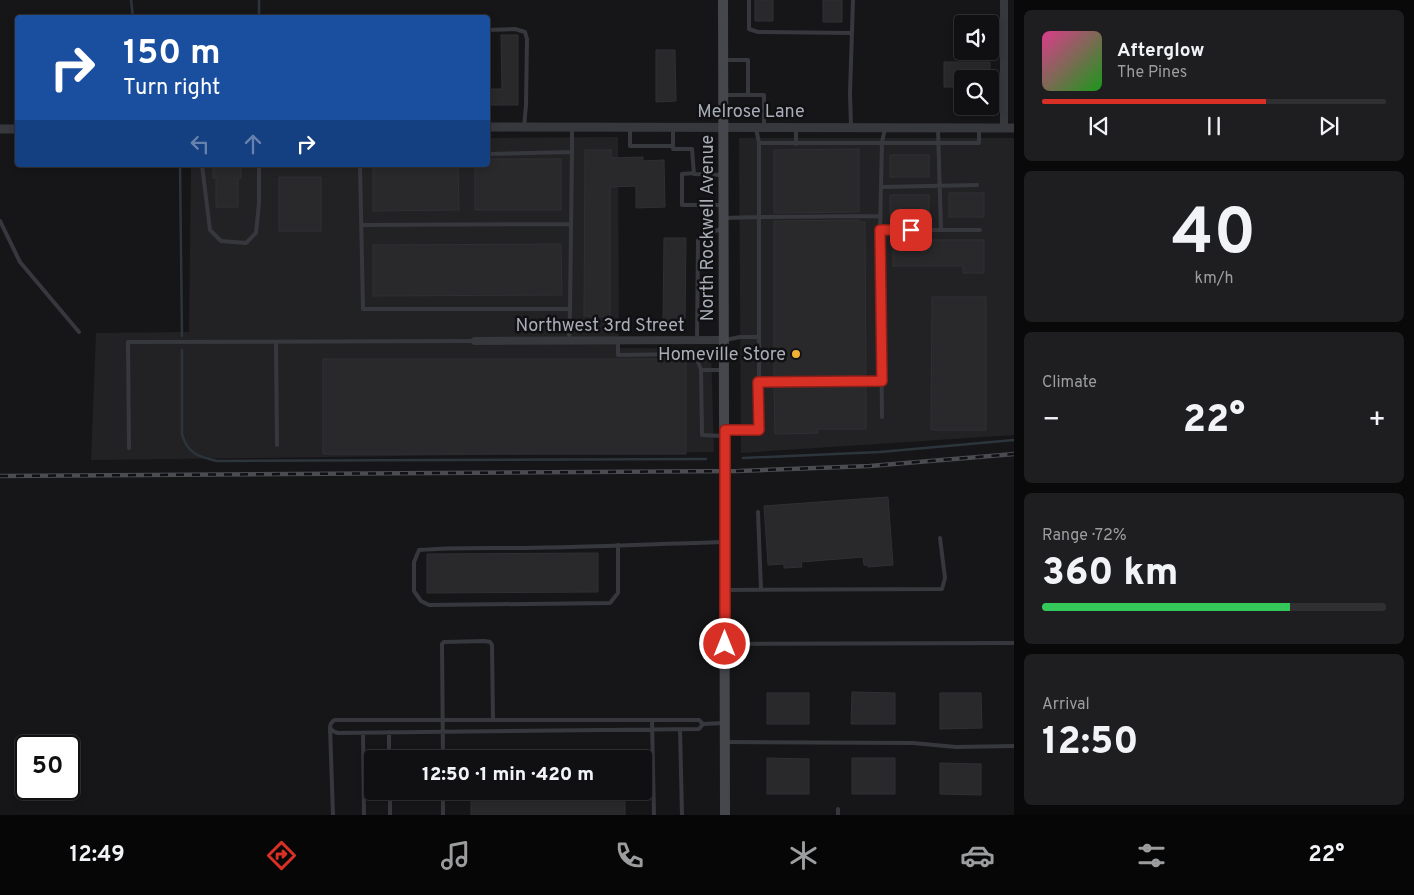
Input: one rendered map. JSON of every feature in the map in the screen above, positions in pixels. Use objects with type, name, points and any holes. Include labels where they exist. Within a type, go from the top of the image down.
[{"type":"main road","name":"North Rockwell Avenue","points":[[723,0],[725,815]]},
{"type":"street","points":[[1004,0],[1004,128]]},
{"type":"street","name":"Melrose Lane","points":[[490,127],[1014,128]]},
{"type":"street","points":[[0,130],[15,129]]},
{"type":"street","name":"Northwest 3rd Street","points":[[474,341],[725,340]]},
{"type":"lane","points":[[749,0],[750,29],[758,32],[852,33]]},
{"type":"lane","points":[[851,127],[853,0]]},
{"type":"lane","points":[[490,30],[515,29],[525,32],[527,39],[524,127]]},
{"type":"lane","points":[[723,60],[748,60],[748,95]]},
{"type":"lane","points":[[618,340],[618,355],[686,354],[694,356],[698,360],[701,370],[702,435],[759,430],[759,143],[764,95],[723,95]]},
{"type":"lane","points":[[569,341],[572,127]]},
{"type":"lane","points":[[630,127],[630,146],[673,146],[674,149],[692,149],[694,174]]},
{"type":"lane","points":[[672,127],[673,146]]},
{"type":"lane","points":[[796,127],[796,144]]},
{"type":"lane","points":[[882,417],[880,230],[882,142],[886,127]]},
{"type":"lane","points":[[938,127],[941,230]]},
{"type":"lane","points":[[759,143],[979,143],[979,128]]},
{"type":"lane","points":[[490,154],[572,152]]},
{"type":"lane","points":[[202,167],[210,230],[221,241],[246,243],[256,233],[259,203],[258,167]]},
{"type":"lane","points":[[360,167],[363,309],[570,309]]},
{"type":"lane","points":[[723,175],[682,174],[682,205],[724,205]]},
{"type":"lane","points":[[881,187],[977,185]]},
{"type":"lane","points":[[697,340],[698,240],[704,235],[724,223],[758,217],[881,216]]},
{"type":"lane","points":[[0,221],[20,262],[79,332]]},
{"type":"lane","points":[[361,225],[571,224]]},
{"type":"lane","points":[[880,230],[980,230]]},
{"type":"lane","points":[[725,340],[758,337]]},
{"type":"lane","points":[[129,448],[128,342],[474,341]]},
{"type":"lane","points":[[276,342],[277,445]]},
{"type":"lane","points":[[701,370],[725,370]]},
{"type":"lane","points":[[758,382],[882,381]]},
{"type":"lane","points":[[758,512],[761,590]]},
{"type":"lane","points":[[725,590],[942,588],[945,578],[940,538]]},
{"type":"lane","points":[[618,545],[618,593],[610,603],[430,605],[421,601],[414,591],[414,562],[419,550],[725,542]]},
{"type":"lane","points":[[443,750],[442,644],[444,642],[448,640],[485,640],[492,645],[493,720]]},
{"type":"lane","points":[[725,644],[1014,643]]},
{"type":"lane","points":[[333,815],[330,725],[335,720],[699,720],[703,724],[725,723]]},
{"type":"lane","points":[[546,720],[546,731]]},
{"type":"lane","points":[[652,720],[654,815]]},
{"type":"lane","points":[[330,727],[333,732],[338,733],[362,733],[699,729],[703,724]]},
{"type":"lane","points":[[680,729],[682,815]]},
{"type":"lane","points":[[389,732],[389,750]]},
{"type":"lane","points":[[362,733],[364,815]]},
{"type":"lane","points":[[725,742],[914,743],[956,747],[1014,746]]},
{"type":"lane","points":[[390,800],[390,815]]},
{"type":"lane","points":[[443,800],[443,815]]},
{"type":"lane","points":[[838,809],[838,815]]},
{"type":"shaded area","points":[[618,137],[619,348],[711,349],[714,452],[91,460],[96,333],[189,332],[191,167],[490,167],[490,138]]},
{"type":"shaded area","points":[[739,138],[1014,138],[1014,435],[741,453]]},
{"type":"building","points":[[755,0],[773,0],[773,21],[755,21]]},
{"type":"building","points":[[823,0],[842,0],[842,22],[823,22]]},
{"type":"building","points":[[501,35],[518,35],[518,105],[490,105],[490,89],[502,89]]},
{"type":"building","points":[[656,50],[675,50],[676,101],[656,102]]},
{"type":"building","points":[[944,62],[990,62],[990,70],[954,70],[954,87],[944,87]]},
{"type":"building","points":[[859,149],[859,212],[774,213],[774,150]]},
{"type":"building","points":[[585,150],[611,150],[611,158],[643,157],[643,161],[664,160],[665,207],[636,208],[636,186],[610,187],[610,317],[584,316]]},
{"type":"building","points":[[890,155],[929,155],[929,177],[890,177]]},
{"type":"building","points":[[490,159],[561,159],[561,210],[475,210],[475,167],[490,167]]},
{"type":"building","points":[[213,167],[241,167],[241,178],[238,178],[238,207],[216,207],[216,178],[213,178]]},
{"type":"building","points":[[373,167],[458,167],[459,210],[373,211]]},
{"type":"building","points":[[279,177],[321,177],[321,231],[279,231]]},
{"type":"building","points":[[949,193],[984,193],[984,217],[949,217]]},
{"type":"building","points":[[890,195],[929,195],[929,217],[890,217]]},
{"type":"building","points":[[859,220],[859,222],[865,222],[866,377],[774,378],[774,221]]},
{"type":"building","points":[[664,238],[686,238],[685,323],[663,323]]},
{"type":"building","points":[[893,240],[984,240],[984,273],[963,273],[963,266],[893,266]]},
{"type":"building","points":[[561,244],[562,295],[373,296],[373,245]]},
{"type":"building","points":[[932,297],[986,297],[986,430],[931,430]]},
{"type":"building","points":[[323,359],[686,359],[686,454],[323,454]]},
{"type":"building","points":[[866,385],[866,429],[818,429],[818,433],[775,434],[774,386]]},
{"type":"building","points":[[888,497],[893,565],[868,567],[864,565],[863,557],[801,562],[802,567],[784,568],[784,564],[768,565],[764,506]]},
{"type":"building","points":[[598,553],[598,592],[427,593],[427,554]]},
{"type":"building","points":[[852,692],[895,693],[895,724],[851,724]]},
{"type":"building","points":[[767,693],[809,693],[809,724],[767,724]]},
{"type":"building","points":[[940,693],[981,693],[982,728],[940,729]]},
{"type":"building","points":[[767,758],[809,759],[809,794],[767,794]]},
{"type":"building","points":[[852,758],[895,758],[895,794],[852,794]]},
{"type":"building","points":[[940,763],[981,764],[981,795],[940,794]]},
{"type":"building","points":[[471,800],[625,800],[625,815],[471,815]]},
{"type":"waterway","points":[[131,0],[133,15]]},
{"type":"waterway","points":[[259,0],[259,15]]},
{"type":"waterway","points":[[180,167],[182,336]]},
{"type":"waterway","points":[[182,350],[182,434],[184,441],[195,454],[217,461],[706,459]]},
{"type":"waterway","points":[[743,458],[880,452],[1014,440]]},
{"type":"railway","points":[[0,476],[739,471],[870,466],[1014,454]]},
{"type":"place","name":"Homeville Store","points":[[796,354]]},
{"type":"route","points":[[725,644],[725,430],[759,430],[758,382],[882,381],[880,230],[911,230]]}]
